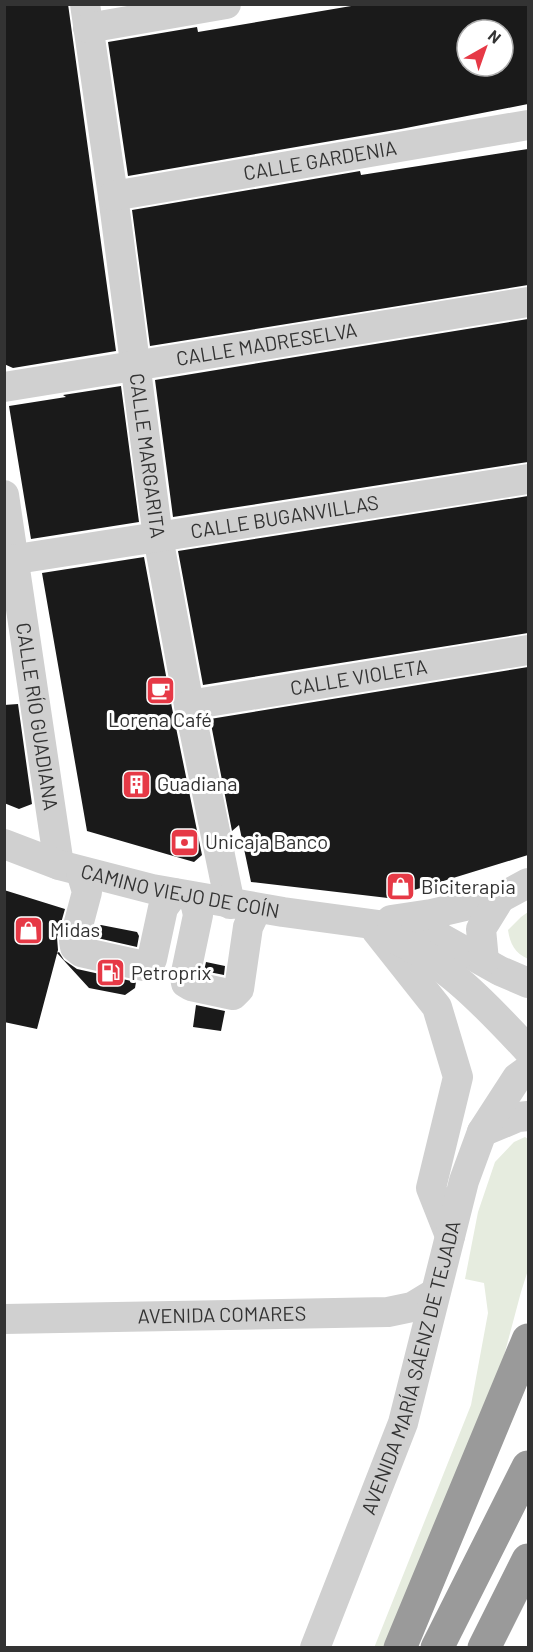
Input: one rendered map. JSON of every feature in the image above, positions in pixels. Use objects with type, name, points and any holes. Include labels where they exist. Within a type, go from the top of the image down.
[{"type":"highway","points":[[400,1647],[528,1340]]},
{"type":"highway","points":[[436,1647],[528,1467]]},
{"type":"highway","points":[[484,1647],[528,1560]]},
{"type":"street","points":[[86,16],[226,4]]},
{"type":"street","name":"CALLE MARGARITA","points":[[86,16],[113,196],[158,537],[189,705],[244,906]]},
{"type":"street","name":"CALLE GARDENIA","points":[[113,196],[528,125]]},
{"type":"street","name":"CALLE MADRESELVA","points":[[4,387],[528,302]]},
{"type":"street","name":"CALLE BUGANVILLAS","points":[[9,560],[528,479]]},
{"type":"street","name":"CALLE RÍO GUADIANA","points":[[4,495],[9,560],[70,869],[87,892],[74,941],[75,947],[81,952],[144,966],[152,959],[163,908],[184,895]]},
{"type":"street","name":"CALLE VIOLETA","points":[[189,705],[528,650]]},
{"type":"street","name":"CAMINO VIEJO DE COÍN","points":[[4,844],[70,869],[184,895],[368,927],[408,929],[443,939],[500,971],[528,983]]},
{"type":"street","points":[[450,1236],[431,1188],[458,1077],[437,1007],[368,927],[500,898],[528,882]]},
{"type":"street","points":[[184,895],[198,915],[185,977],[186,983],[232,995],[239,989],[248,927],[244,906]]},
{"type":"street","points":[[484,961],[481,929],[500,898]]},
{"type":"street","name":"CAMINO VIEJO DE COÍN","points":[[368,927],[405,944],[436,963],[492,1012],[528,1050]]},
{"type":"street","name":"AVENIDA MARÍA SÁENZ DE TEJADA","points":[[315,1647],[403,1423],[464,1181],[482,1132],[517,1078],[528,1070]]},
{"type":"street","points":[[482,1132],[518,1117],[528,1116]]},
{"type":"street","name":"AVENIDA COMARES","points":[[4,1319],[388,1312],[412,1307],[435,1293]]},
{"type":"street","name":"AVENIDA MARÍA SÁENZ DE TEJADA","points":[[300,1647],[332,1599]]},
{"type":"shaded area","points":[[528,912],[528,959],[514,948],[508,930]]},
{"type":"shaded area","points":[[525,1137],[528,1139],[528,1270],[497,1382],[394,1647],[374,1648],[471,1405],[488,1313],[484,1283],[465,1279],[478,1212],[495,1162],[514,1142]]},
{"type":"building","points":[[4,4],[68,4],[116,351],[13,368],[4,364]]},
{"type":"building","points":[[363,4],[528,4],[528,104],[401,129],[128,176],[108,42],[197,27],[198,32]]},
{"type":"building","points":[[528,149],[528,285],[150,346],[132,210],[360,171],[361,175]]},
{"type":"building","points":[[528,319],[528,462],[173,517],[155,380]]},
{"type":"building","points":[[121,386],[139,522],[31,539],[9,406]]},
{"type":"building","points":[[528,496],[528,633],[203,685],[178,551]]},
{"type":"building","points":[[144,557],[202,855],[194,862],[87,831],[42,573]]},
{"type":"building","points":[[528,667],[528,855],[388,898],[251,882],[239,825],[232,831],[210,719]]},
{"type":"building","points":[[18,704],[32,804],[19,809],[4,803],[4,705]]},
{"type":"building","points":[[4,890],[65,909],[57,937],[58,950],[37,1029],[4,1022]]},
{"type":"building","points":[[101,925],[137,932],[139,936],[137,947],[93,937],[95,928]]},
{"type":"building","points":[[59,952],[64,960],[77,969],[136,982],[135,988],[125,995],[89,988],[57,953]]},
{"type":"building","points":[[206,962],[225,966],[224,975],[204,971]]},
{"type":"building","points":[[196,1005],[225,1011],[221,1031],[193,1027]]},
{"type":"place","name":"Lorena Café","points":[[160,690]]},
{"type":"place","name":"Guadiana","points":[[136,784]]},
{"type":"place","name":"Unicaja Banco","points":[[184,842]]},
{"type":"place","name":"Biciterapia","points":[[400,887]]},
{"type":"place","name":"Midas","points":[[29,930]]},
{"type":"place","name":"Petroprix","points":[[110,973]]}]
